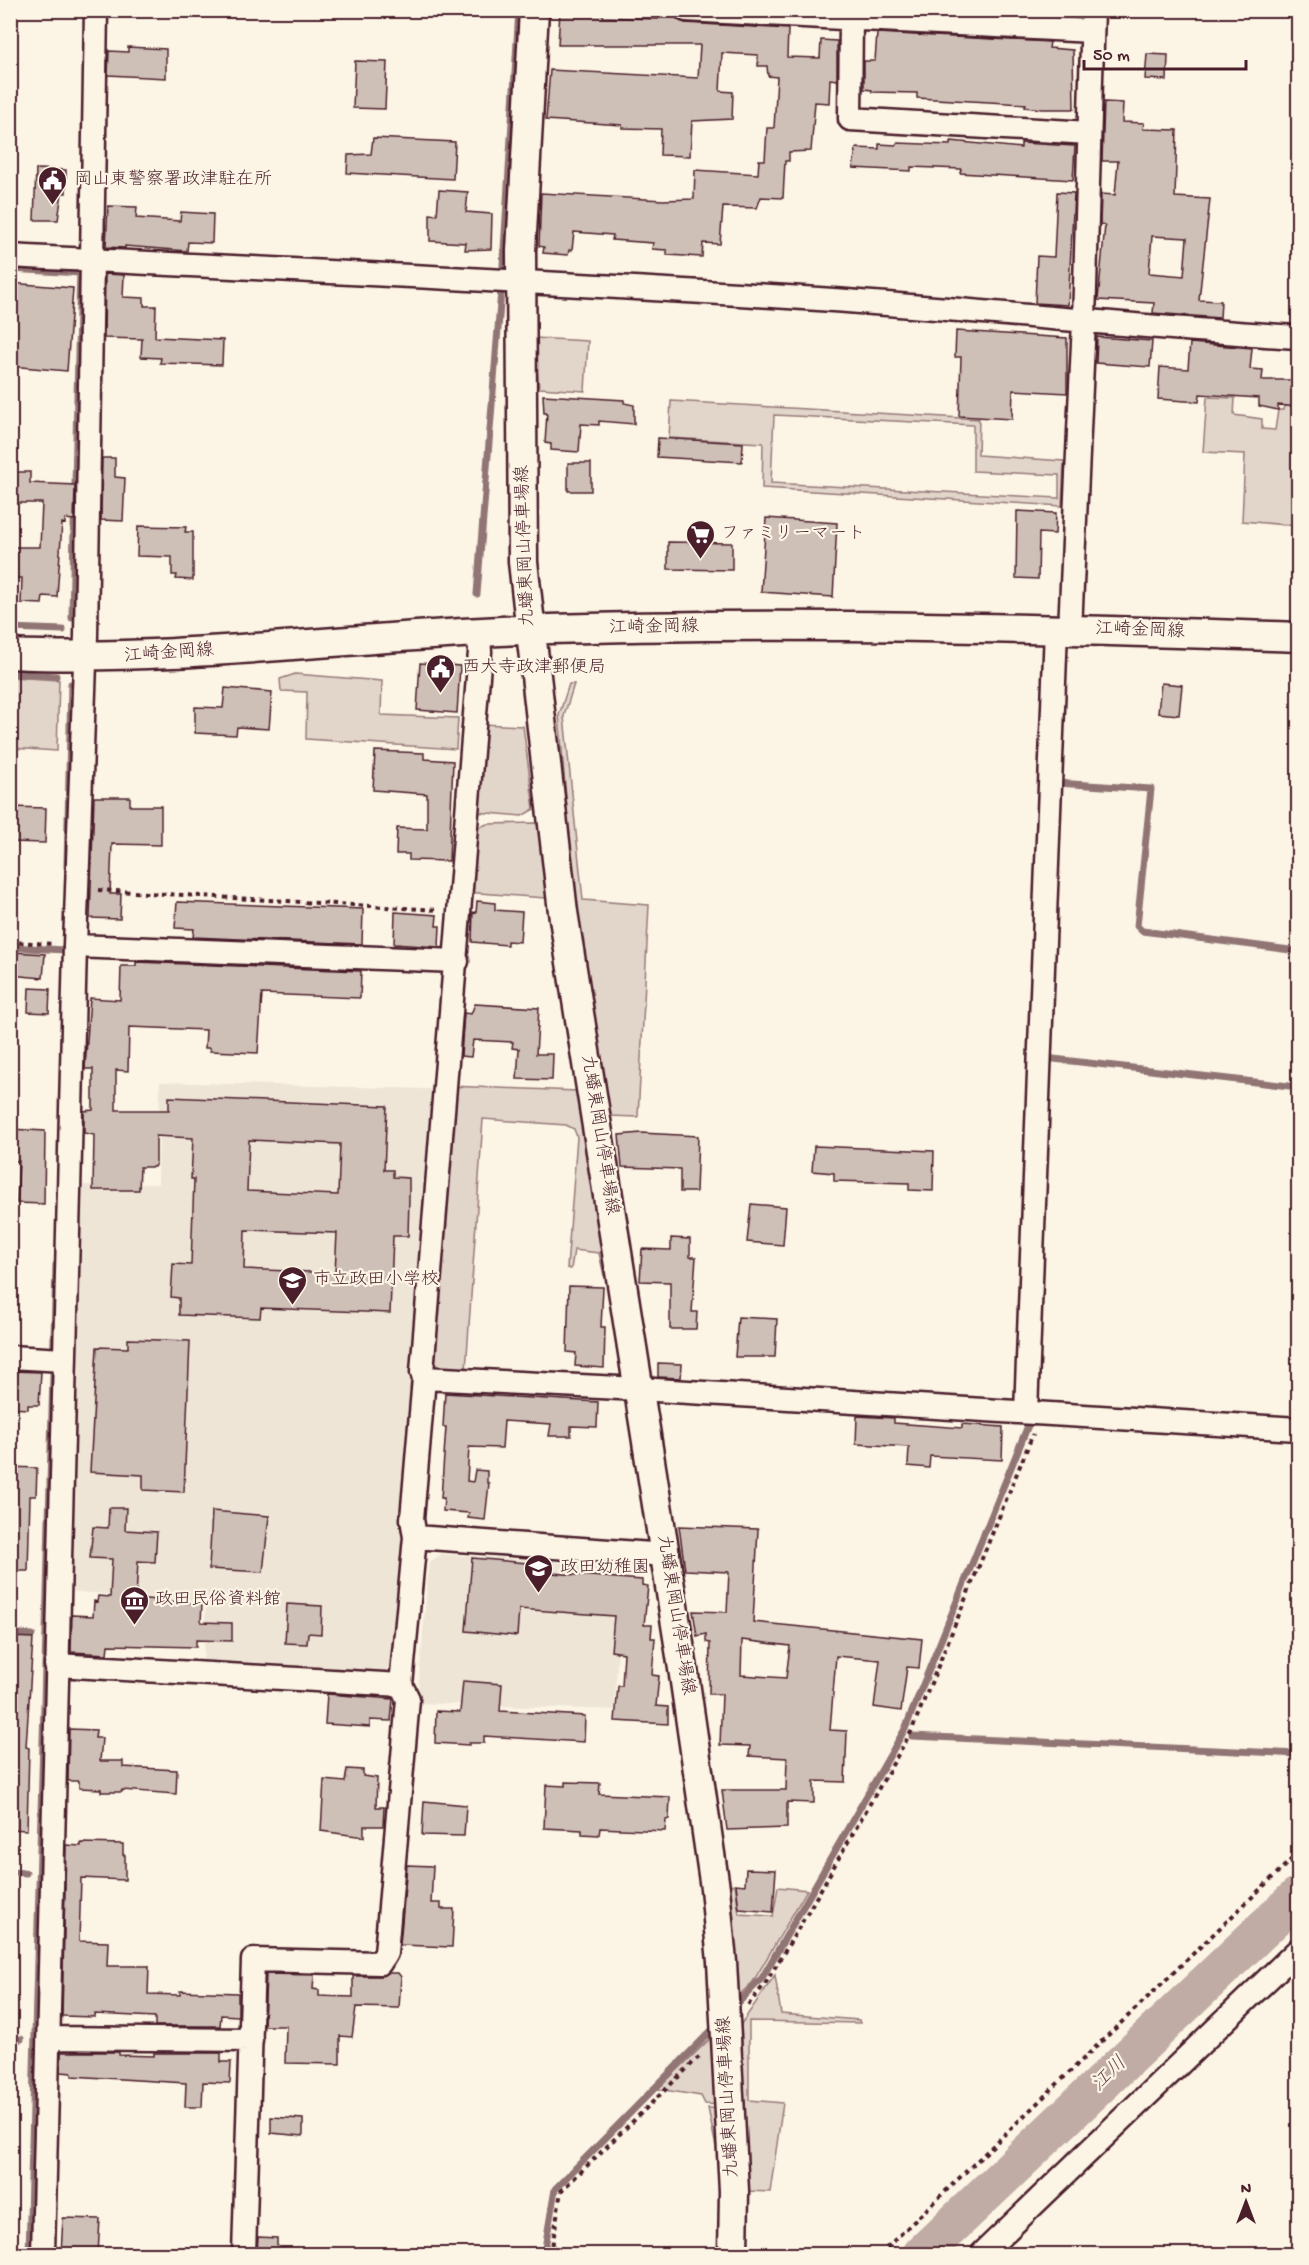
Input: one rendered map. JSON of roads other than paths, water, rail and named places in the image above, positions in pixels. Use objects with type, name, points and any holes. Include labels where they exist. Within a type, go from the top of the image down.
[{"type":"main road","name":"九蟠東岡山停車場線","points":[[534,10],[521,282],[523,562],[529,630],[563,912],[666,1555],[715,1888],[726,2033],[734,2191],[734,2254]]},
{"type":"main road","name":"江崎金岡線","points":[[10,654],[85,657],[180,654],[479,632],[805,626],[1063,629],[1299,637]]},
{"type":"street","points":[[43,2254],[56,1665],[57,1359],[67,945],[76,888],[85,657],[96,10]]},
{"type":"street","points":[[686,10],[1089,26],[1084,133],[1084,321],[1063,629],[1031,1419]]},
{"type":"street","points":[[851,18],[850,119],[1084,133]]},
{"type":"street","points":[[10,256],[190,263],[834,300],[1179,330],[1299,337]]},
{"type":"street","points":[[244,2254],[246,2040],[253,1960],[380,1963],[386,1953],[408,1699],[401,1686],[415,1537],[412,1519],[446,1064],[450,961],[480,652],[479,632]]},
{"type":"street","points":[[67,945],[450,961]]},
{"type":"street","points":[[10,1357],[57,1359]]},
{"type":"street","points":[[424,1378],[639,1389],[1031,1419],[1299,1429]]},
{"type":"street","points":[[415,1537],[666,1555]]},
{"type":"street","points":[[56,1665],[401,1686]]},
{"type":"street","points":[[982,2254],[1299,1950]]},
{"type":"street","points":[[49,2038],[246,2040]]},
{"type":"waterway","points":[[503,266],[519,10]]},
{"type":"waterway","points":[[72,618],[80,268]]},
{"type":"waterway","points":[[10,269],[80,273]]},
{"type":"waterway","points":[[477,594],[501,291]]},
{"type":"waterway","points":[[10,628],[63,630]]},
{"type":"waterway","points":[[10,673],[56,676]]},
{"type":"waterway","points":[[67,867],[71,684]]},
{"type":"waterway","points":[[1056,783],[1151,789],[1137,926],[1142,931],[1298,951]]},
{"type":"waterway","points":[[10,947],[65,950]]},
{"type":"waterway","points":[[1045,1058],[1298,1087]]},
{"type":"waterway","points":[[29,2254],[56,1265]]},
{"type":"waterway","points":[[739,2002],[762,1978],[905,1729],[1029,1423],[1035,1423]]},
{"type":"waterway","points":[[10,1633],[32,1635]]},
{"type":"waterway","points":[[912,1736],[1298,1754]]},
{"type":"waterway","points":[[10,1872],[26,1873]]},
{"type":"waterway","name":"江川","points":[[922,2254],[1298,1896]]},
{"type":"waterway","points":[[544,2254],[555,2189],[715,2027]]},
{"type":"waterway","points":[[10,2039],[21,2039]]},
{"type":"place","name":"岡山東警察署政津駐在所","points":[[53,206]]},
{"type":"place","name":"ファミリーマート","points":[[700,560]]},
{"type":"place","name":"西大寺政津郵便局","points":[[441,694]]},
{"type":"place","name":"市立政田小学校","points":[[292,1306]]},
{"type":"place","name":"政田幼稚園","points":[[539,1594]]},
{"type":"place","name":"政田民俗資料館","points":[[134,1626]]}]
